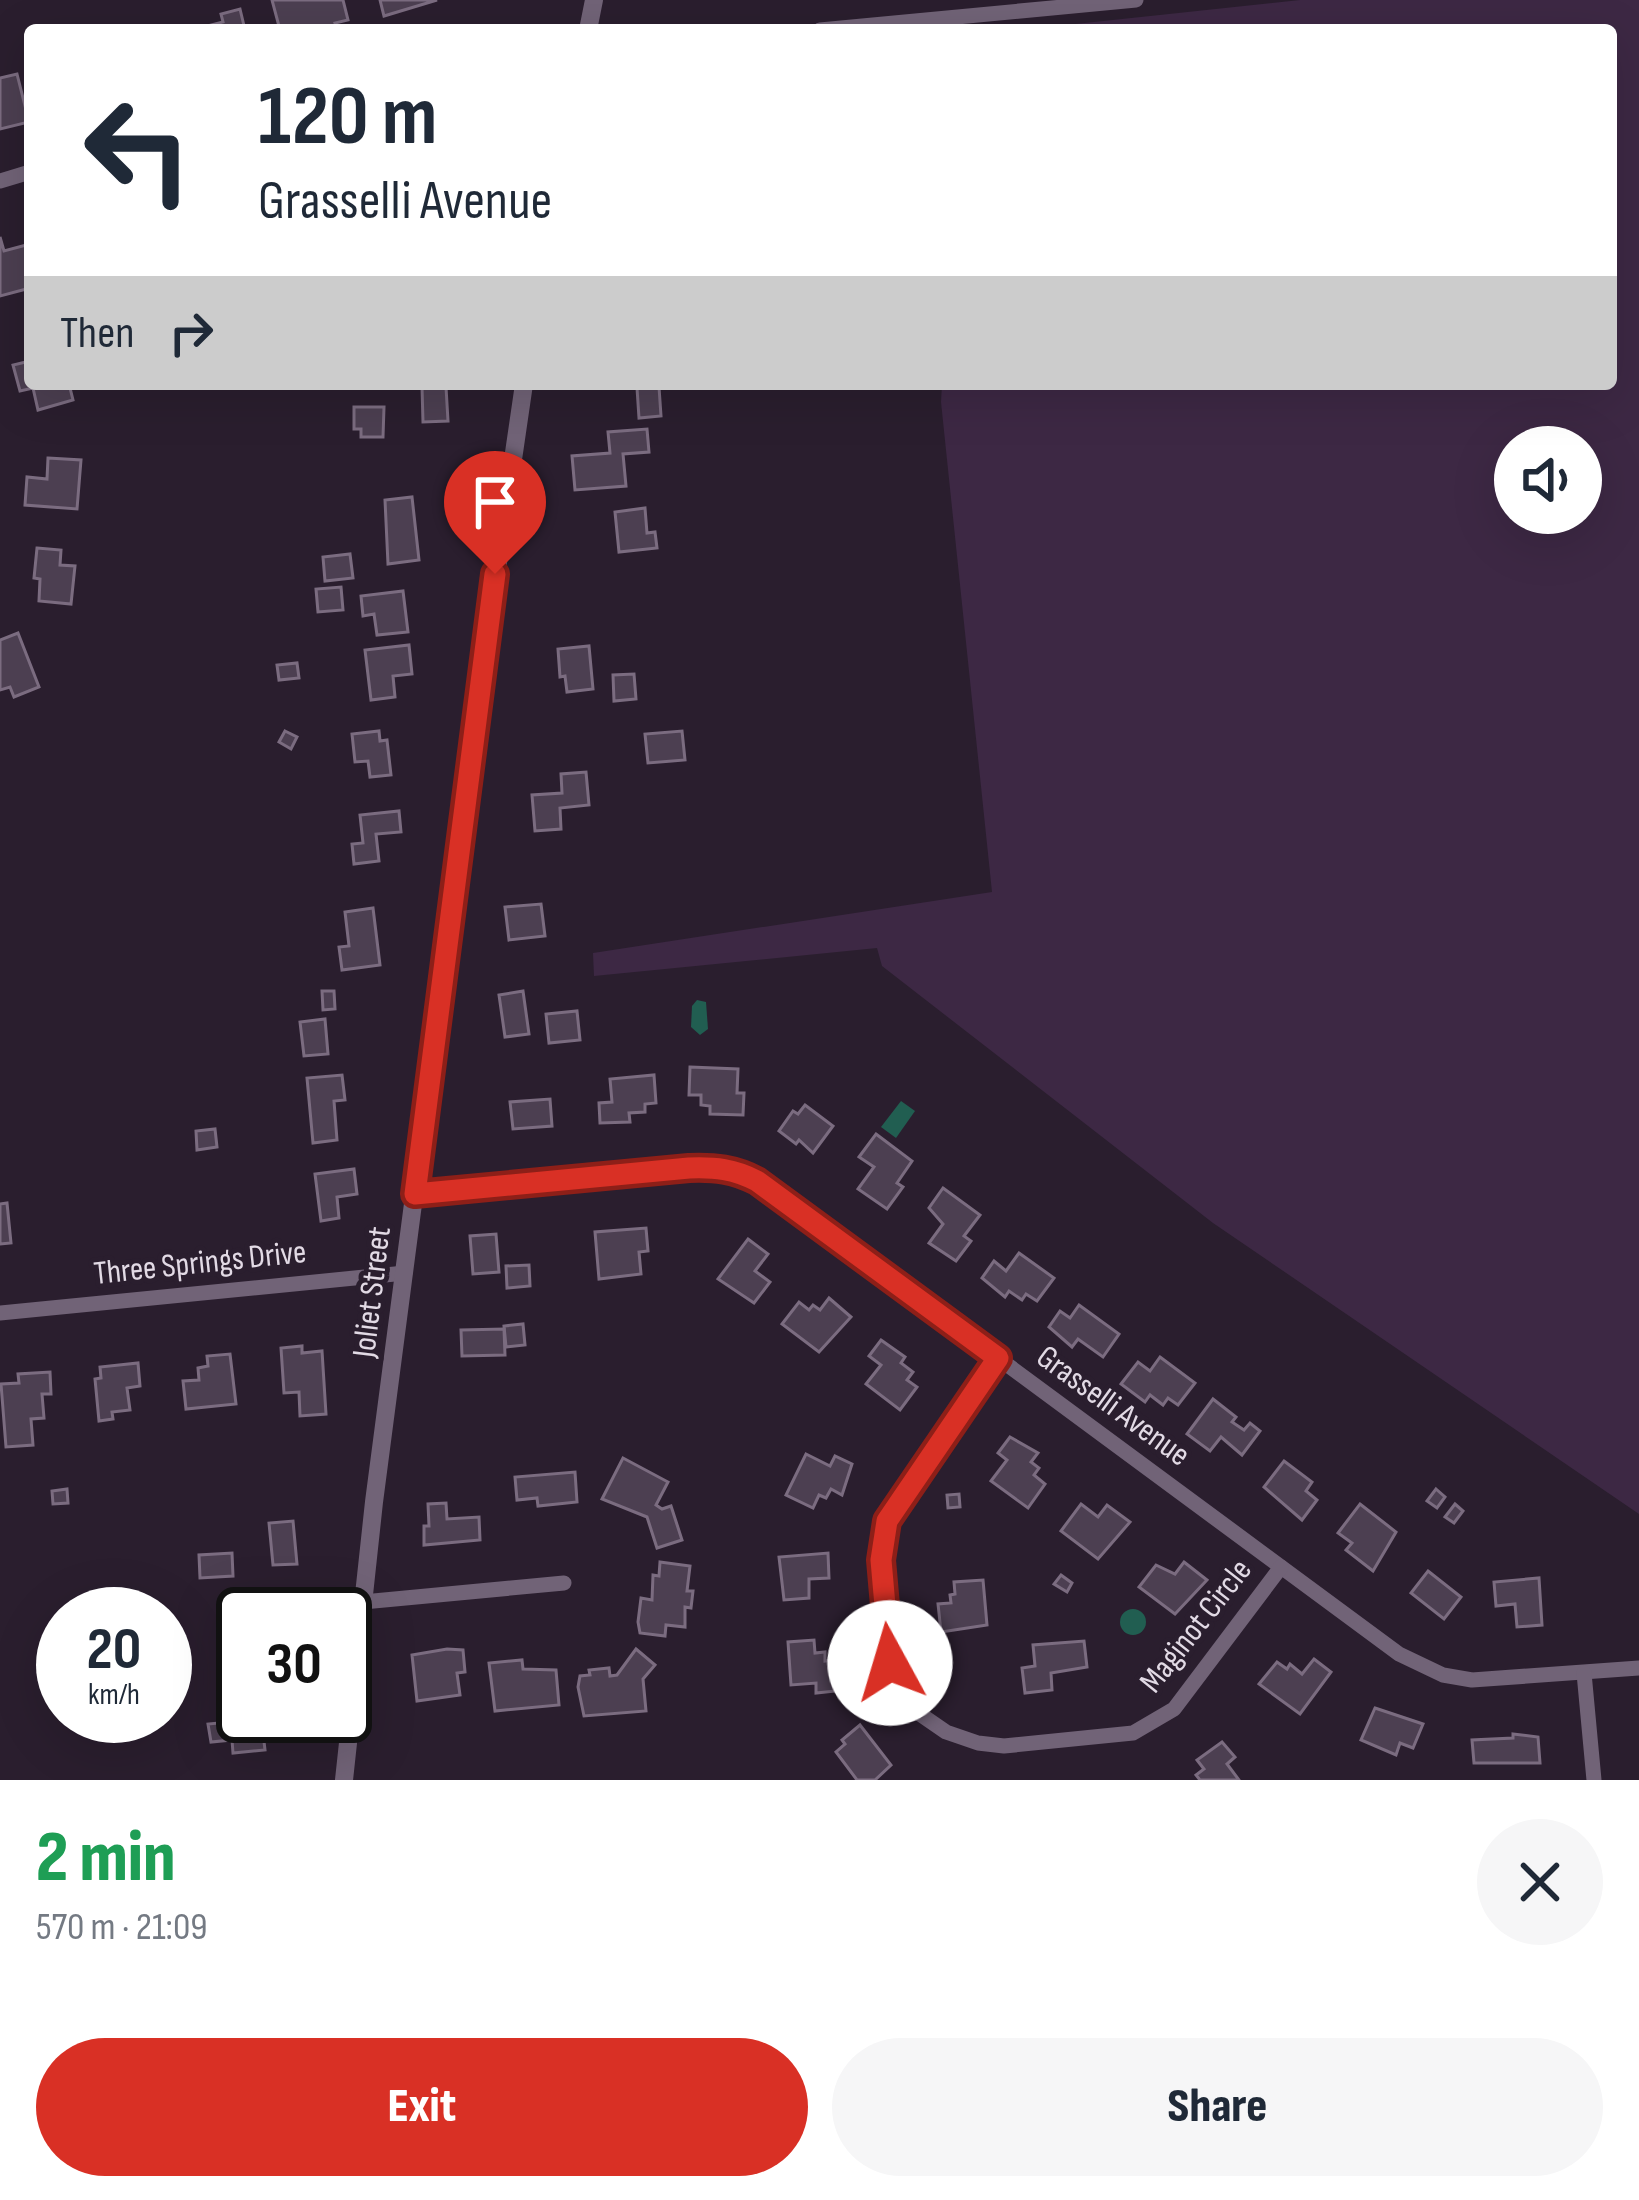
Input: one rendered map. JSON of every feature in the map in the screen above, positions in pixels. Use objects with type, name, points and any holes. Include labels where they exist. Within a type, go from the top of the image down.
[{"type":"street","points":[[883,24],[1136,0]]},
{"type":"street","name":"Joliet Street","points":[[365,1587],[523,390]]},
{"type":"street","name":"Grasselli Avenue","points":[[415,1194],[689,1168],[738,1172],[773,1192],[1399,1654],[1444,1675],[1484,1680],[1639,1668]]},
{"type":"street","name":"Three Springs Drive","points":[[0,1313],[405,1273]]},
{"type":"street","name":"Maginot Circle","points":[[998,1358],[887,1521],[881,1560],[890,1663],[917,1712],[946,1732],[991,1745],[1133,1733],[1174,1709],[1281,1567]]},
{"type":"street","points":[[372,1601],[564,1583]]},
{"type":"street","points":[[1584,1672],[1594,1780]]},
{"type":"street","name":"Joliet Street","points":[[344,1780],[348,1743]]},
{"type":"shaded area","points":[[1300,0],[1639,0],[1639,1514],[1213,1223],[882,966],[877,948],[594,976],[593,953],[992,892],[942,390],[1617,390],[1617,24],[1075,24]]},
{"type":"shaded area","points":[[697,1000],[706,1002],[708,1029],[700,1035],[691,1027]]},
{"type":"shaded area","points":[[901,1101],[915,1111],[896,1138],[881,1127]]},
{"type":"shaded area","points":[[1133,1609],[1146,1622],[1133,1635],[1120,1622]]},
{"type":"building","points":[[272,0],[343,0],[348,20],[335,24],[278,24]]},
{"type":"building","points":[[380,0],[437,0],[384,16]]},
{"type":"building","points":[[240,9],[244,24],[215,24],[223,22],[221,14]]},
{"type":"building","points":[[17,74],[24,123],[0,129],[0,78]]},
{"type":"building","points":[[0,237],[4,251],[24,246],[24,290],[0,296]]},
{"type":"building","points":[[24,362],[24,390],[20,391],[13,365]]},
{"type":"building","points":[[33,390],[70,390],[73,400],[38,410]]},
{"type":"building","points":[[422,390],[446,390],[448,421],[423,422]]},
{"type":"building","points":[[637,390],[659,390],[661,416],[639,418]]},
{"type":"building","points":[[354,407],[384,407],[383,437],[361,437],[361,429],[354,429]]},
{"type":"building","points":[[647,429],[649,452],[623,454],[626,486],[575,490],[572,456],[610,453],[608,432]]},
{"type":"building","points":[[48,458],[81,460],[77,509],[25,505],[27,477],[47,479]]},
{"type":"building","points":[[412,497],[419,560],[388,564],[385,500]]},
{"type":"building","points":[[645,508],[647,533],[655,532],[657,548],[619,552],[615,512]]},
{"type":"building","points":[[37,548],[61,550],[60,565],[75,566],[71,604],[39,601],[40,579],[34,578]]},
{"type":"building","points":[[350,554],[353,578],[325,581],[323,557]]},
{"type":"building","points":[[341,587],[343,610],[318,612],[316,589]]},
{"type":"building","points":[[403,591],[408,632],[377,635],[374,614],[363,616],[361,596]]},
{"type":"building","points":[[18,633],[39,687],[14,697],[10,687],[0,690],[0,640]]},
{"type":"building","points":[[409,645],[412,674],[393,676],[395,697],[371,700],[365,650]]},
{"type":"building","points":[[589,646],[593,689],[567,692],[565,676],[560,677],[558,649]]},
{"type":"building","points":[[297,663],[299,678],[279,680],[277,665]]},
{"type":"building","points":[[634,674],[636,699],[614,701],[613,675]]},
{"type":"building","points":[[285,731],[297,737],[291,749],[279,742]]},
{"type":"building","points":[[379,731],[380,741],[387,740],[391,775],[370,777],[368,761],[355,762],[352,734]]},
{"type":"building","points":[[682,731],[685,760],[648,763],[645,734]]},
{"type":"building","points":[[586,772],[589,805],[560,808],[561,829],[535,831],[532,795],[562,793],[561,774]]},
{"type":"building","points":[[399,811],[401,832],[376,834],[379,861],[354,864],[352,844],[363,843],[360,815]]},
{"type":"building","points":[[541,904],[545,936],[509,940],[505,907]]},
{"type":"building","points":[[373,908],[380,965],[342,970],[339,947],[349,946],[345,912]]},
{"type":"building","points":[[322,991],[334,991],[335,1009],[323,1010]]},
{"type":"building","points":[[523,991],[529,1034],[505,1037],[499,995]]},
{"type":"building","points":[[577,1011],[580,1040],[549,1043],[546,1014]]},
{"type":"building","points":[[325,1019],[328,1054],[304,1056],[300,1022]]},
{"type":"building","points":[[690,1067],[738,1069],[743,1115],[710,1114],[710,1106],[701,1105],[701,1095],[689,1095]]},
{"type":"building","points":[[342,1075],[345,1100],[334,1101],[337,1140],[313,1143],[307,1078]]},
{"type":"building","points":[[654,1075],[656,1103],[645,1104],[645,1112],[629,1113],[630,1122],[600,1123],[599,1103],[612,1102],[610,1079]]},
{"type":"building","points":[[550,1099],[552,1126],[513,1129],[510,1102]]},
{"type":"building","points":[[805,1105],[833,1126],[813,1153],[779,1131],[793,1111],[798,1114]]},
{"type":"building","points":[[215,1129],[217,1147],[197,1150],[196,1131]]},
{"type":"building","points":[[876,1134],[912,1161],[897,1183],[903,1187],[887,1209],[858,1189],[874,1167],[859,1157]]},
{"type":"building","points":[[354,1169],[357,1194],[337,1197],[339,1218],[321,1221],[315,1174]]},
{"type":"building","points":[[943,1188],[980,1215],[964,1236],[971,1241],[956,1261],[929,1243],[943,1224],[929,1208]]},
{"type":"building","points":[[7,1203],[11,1243],[0,1244],[0,1204]]},
{"type":"building","points":[[646,1228],[648,1251],[639,1252],[641,1274],[599,1279],[595,1232]]},
{"type":"building","points":[[496,1234],[499,1272],[473,1274],[470,1236]]},
{"type":"building","points":[[748,1239],[768,1254],[755,1271],[770,1282],[754,1303],[718,1279]]},
{"type":"building","points":[[1019,1253],[1054,1278],[1037,1301],[1026,1294],[1022,1300],[1009,1291],[1005,1297],[982,1278],[994,1261],[1006,1271]]},
{"type":"building","points":[[529,1265],[530,1286],[507,1288],[506,1266]]},
{"type":"building","points":[[829,1298],[851,1317],[819,1352],[782,1324],[799,1302],[809,1310],[813,1305],[820,1310]]},
{"type":"building","points":[[1079,1305],[1119,1334],[1103,1357],[1078,1339],[1072,1347],[1049,1327],[1060,1311],[1070,1318]]},
{"type":"building","points":[[523,1324],[525,1345],[506,1347],[504,1326]]},
{"type":"building","points":[[504,1329],[505,1355],[462,1356],[461,1330]]},
{"type":"building","points":[[881,1340],[905,1357],[901,1363],[913,1372],[907,1380],[917,1387],[900,1410],[866,1384],[881,1365],[869,1356]]},
{"type":"building","points":[[302,1346],[302,1353],[322,1351],[326,1414],[300,1416],[299,1392],[284,1393],[281,1348]]},
{"type":"building","points":[[230,1354],[236,1404],[186,1409],[183,1381],[199,1380],[198,1368],[208,1366],[207,1356]]},
{"type":"building","points":[[1160,1357],[1195,1383],[1178,1405],[1168,1398],[1163,1405],[1150,1395],[1145,1402],[1121,1384],[1138,1362],[1150,1371]]},
{"type":"building","points":[[138,1363],[140,1386],[127,1388],[130,1410],[112,1412],[113,1419],[99,1421],[95,1379],[101,1378],[100,1367]]},
{"type":"building","points":[[50,1372],[51,1394],[42,1394],[44,1418],[31,1419],[33,1445],[6,1447],[1,1384],[19,1383],[18,1374]]},
{"type":"building","points":[[1213,1399],[1236,1417],[1232,1422],[1244,1430],[1250,1423],[1260,1431],[1242,1455],[1221,1437],[1210,1451],[1187,1434]]},
{"type":"building","points":[[1010,1437],[1038,1453],[1031,1462],[1039,1468],[1034,1475],[1045,1484],[1028,1508],[991,1481],[1007,1460],[998,1453]]},
{"type":"building","points":[[806,1454],[830,1466],[835,1456],[852,1464],[842,1495],[831,1489],[826,1498],[819,1495],[813,1508],[786,1495]]},
{"type":"building","points":[[623,1458],[668,1482],[656,1505],[671,1506],[682,1540],[657,1548],[647,1517],[602,1499]]},
{"type":"building","points":[[1284,1461],[1312,1482],[1306,1491],[1317,1500],[1302,1520],[1264,1487]]},
{"type":"building","points":[[575,1472],[577,1502],[538,1506],[537,1498],[517,1500],[515,1477]]},
{"type":"building","points":[[67,1489],[68,1503],[53,1504],[52,1491]]},
{"type":"building","points":[[1436,1489],[1445,1497],[1437,1508],[1427,1501]]},
{"type":"building","points":[[959,1494],[960,1507],[948,1508],[947,1495]]},
{"type":"building","points":[[446,1503],[447,1519],[479,1517],[480,1540],[424,1545],[428,1504]]},
{"type":"building","points":[[1081,1504],[1098,1517],[1107,1505],[1130,1522],[1098,1559],[1061,1531]]},
{"type":"building","points":[[1360,1504],[1396,1532],[1373,1571],[1346,1550],[1352,1543],[1338,1533]]},
{"type":"building","points":[[1455,1504],[1463,1511],[1454,1523],[1445,1517]]},
{"type":"building","points":[[293,1521],[297,1564],[273,1565],[269,1523]]},
{"type":"building","points":[[232,1553],[233,1576],[200,1578],[199,1555]]},
{"type":"building","points":[[828,1553],[829,1578],[809,1579],[809,1598],[784,1600],[779,1557]]},
{"type":"building","points":[[660,1562],[690,1566],[687,1591],[693,1591],[691,1608],[685,1607],[685,1627],[666,1625],[665,1636],[640,1633],[638,1622],[641,1598],[652,1600],[653,1575],[659,1576]]},
{"type":"building","points":[[1184,1562],[1207,1580],[1175,1614],[1139,1587],[1156,1565],[1175,1574]]},
{"type":"building","points":[[1428,1571],[1461,1597],[1444,1619],[1411,1593]]},
{"type":"building","points":[[1061,1575],[1072,1583],[1067,1592],[1054,1584]]},
{"type":"building","points":[[1539,1578],[1542,1625],[1517,1627],[1515,1604],[1496,1606],[1494,1582]]},
{"type":"building","points":[[983,1580],[987,1625],[941,1632],[938,1604],[951,1603],[954,1582]]},
{"type":"building","points":[[814,1640],[815,1653],[825,1652],[825,1661],[836,1660],[836,1691],[816,1693],[816,1683],[791,1685],[788,1642]]},
{"type":"building","points":[[1084,1641],[1087,1667],[1051,1673],[1052,1690],[1025,1693],[1022,1668],[1035,1666],[1033,1645]]},
{"type":"building","points":[[636,1649],[655,1665],[643,1679],[646,1711],[584,1716],[580,1676],[609,1668],[610,1676],[617,1675]]},
{"type":"building","points":[[463,1650],[465,1672],[457,1673],[460,1695],[417,1701],[412,1655]]},
{"type":"building","points":[[1314,1659],[1331,1672],[1300,1714],[1259,1684],[1277,1662],[1287,1669],[1290,1664],[1302,1674]]},
{"type":"building","points":[[522,1660],[523,1669],[556,1670],[559,1705],[495,1711],[489,1663]]},
{"type":"building","points":[[1375,1708],[1423,1724],[1413,1748],[1400,1743],[1396,1755],[1361,1740]]},
{"type":"building","points":[[216,1723],[216,1742],[211,1742],[208,1724]]},
{"type":"building","points":[[860,1725],[891,1765],[875,1780],[857,1780],[836,1752]]},
{"type":"building","points":[[1513,1734],[1538,1737],[1540,1763],[1474,1763],[1472,1740],[1513,1738]]},
{"type":"building","points":[[1222,1742],[1235,1757],[1227,1764],[1239,1780],[1200,1780],[1196,1775],[1204,1769],[1197,1760]]},
{"type":"building","points":[[232,1743],[264,1743],[265,1750],[233,1753]]},
{"type":"route","points":[[495,574],[415,1194],[689,1168],[738,1172],[757,1181],[998,1358],[887,1521],[881,1560],[890,1663]]}]
